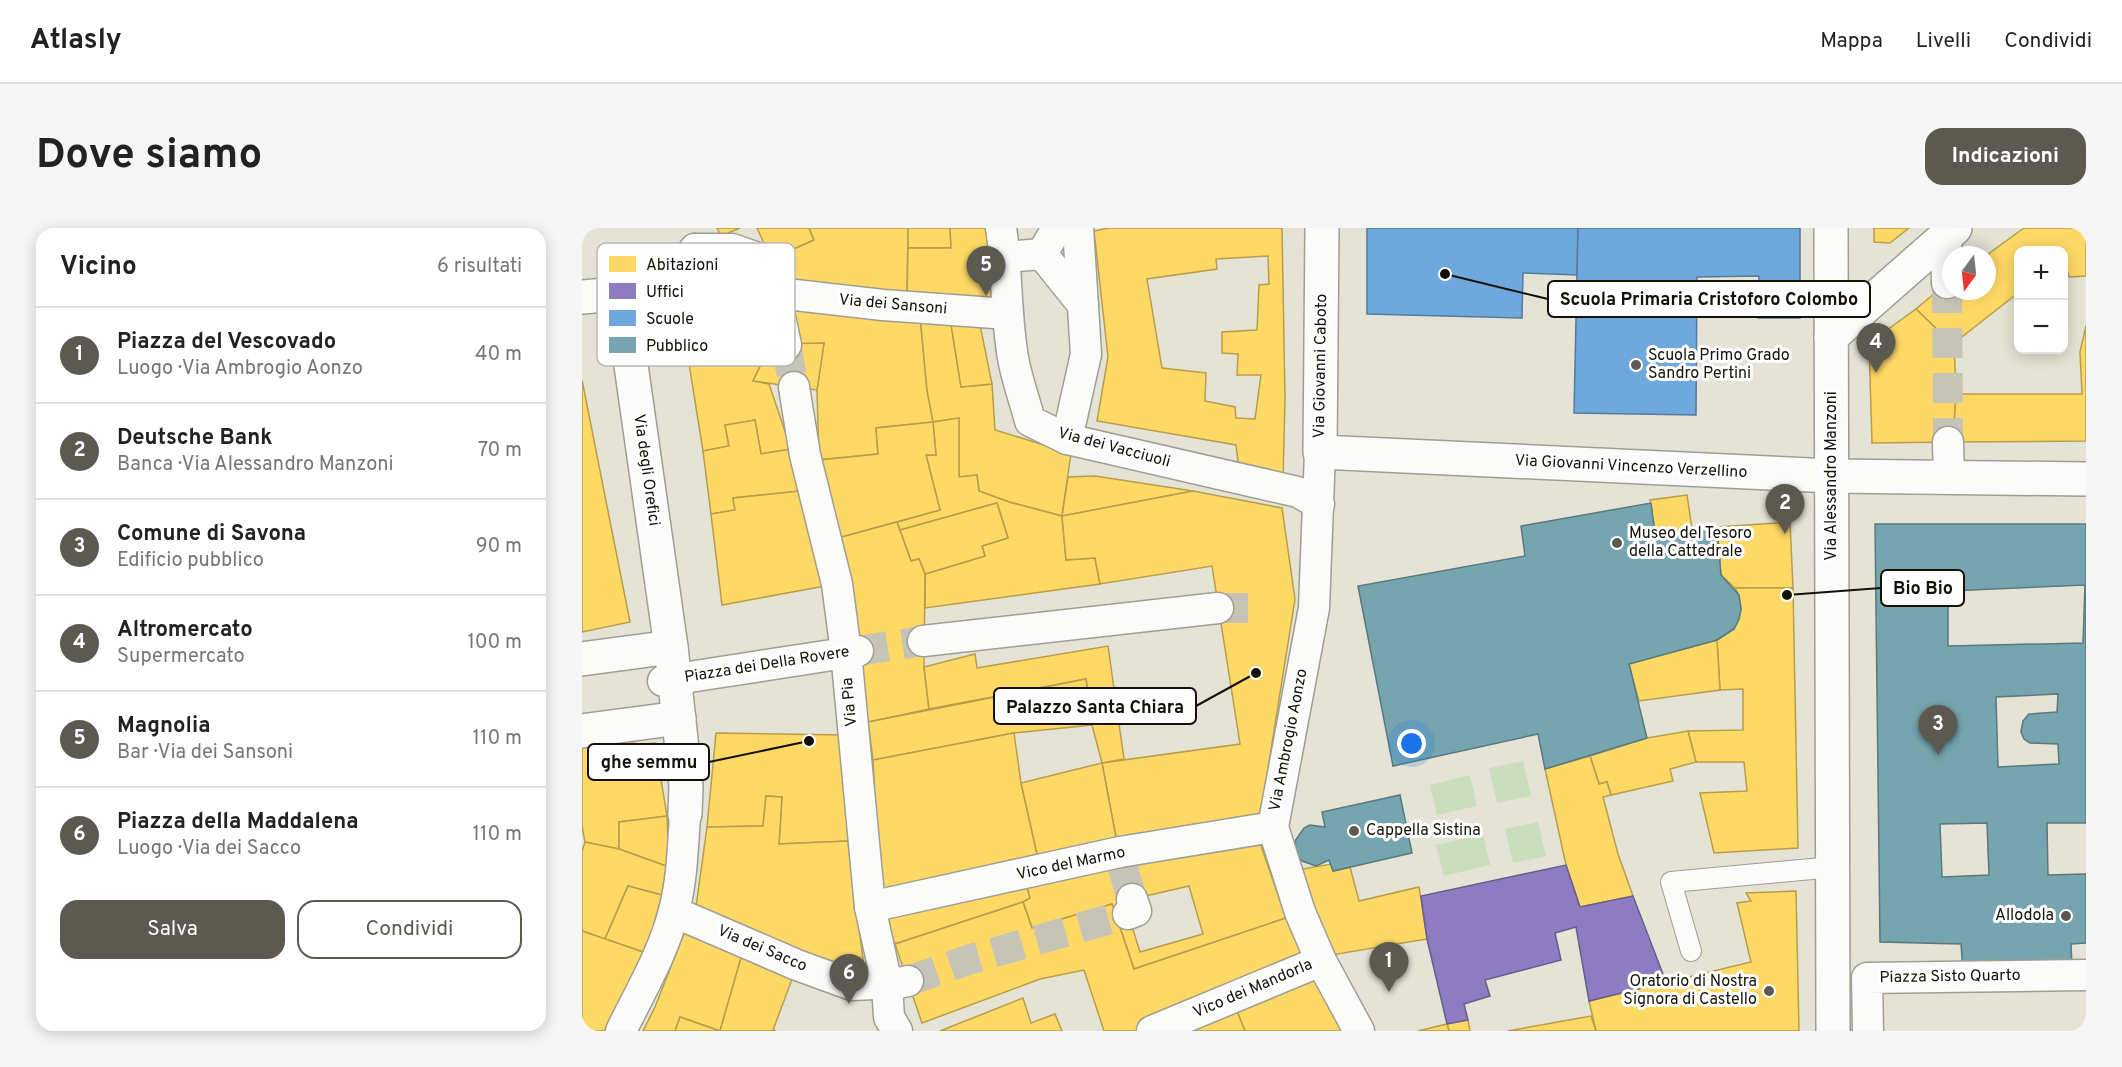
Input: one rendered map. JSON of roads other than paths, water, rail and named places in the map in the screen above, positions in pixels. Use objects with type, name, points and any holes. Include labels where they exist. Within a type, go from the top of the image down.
[{"type":"street","name":"Via dei Vacciuoli","points":[[1001,228],[1014,362],[1030,421],[1067,439],[1298,492],[1319,504]]},
{"type":"street","points":[[1042,254],[1057,228]]},
{"type":"street","points":[[1067,439],[1086,354],[1078,228]]},
{"type":"street","name":"Via Giovanni Caboto","points":[[1319,504],[1322,228]]},
{"type":"street","name":"Via Alessandro Manzoni","points":[[1831,228],[1833,1031]]},
{"type":"street","points":[[1831,337],[1951,232]]},
{"type":"street","points":[[693,238],[711,243]]},
{"type":"street","points":[[1005,257],[1042,254]]},
{"type":"street","points":[[1042,254],[1083,305]]},
{"type":"street","name":"Via dei Sansoni","points":[[795,295],[883,305],[1008,314]]},
{"type":"street","points":[[582,297],[597,296]]},
{"type":"street","name":"Via degli Orefici","points":[[631,366],[671,647]]},
{"type":"street","name":"Via Pia","points":[[794,387],[805,455],[852,651],[870,906],[897,982],[890,1026]]},
{"type":"street","points":[[1948,442],[1949,478]]},
{"type":"street","name":"Via Giovanni Vincenzo Verzellino","points":[[1320,452],[1833,476],[2086,479]]},
{"type":"street","name":"Via Ambrogio Aonzo","points":[[1319,504],[1314,608],[1273,826],[1300,912],[1321,961],[1359,1031]]},
{"type":"street","points":[[924,641],[1218,608]]},
{"type":"street","points":[[582,659],[671,647]]},
{"type":"street","name":"Piazza dei Della Rovere","points":[[671,647],[669,680],[679,718]]},
{"type":"street","name":"Piazza dei Della Rovere","points":[[669,680],[852,651]]},
{"type":"street","points":[[582,731],[679,718],[686,786],[682,865],[674,912],[659,954],[621,1031]]},
{"type":"street","name":"Vico del Marmo","points":[[870,906],[1121,859],[1273,826]]},
{"type":"street","name":"Via dei Sacco","points":[[674,912],[852,985],[897,982]]},
{"type":"street","name":"Vico dei Mandorla","points":[[1152,1031],[1321,961]]},
{"type":"street","name":"Piazza Sisto Quarto","points":[[1868,1031],[1867,978],[2086,975]]},
{"type":"lane","points":[[1691,951],[1671,882],[1833,867]]},
{"type":"tunnel","points":[[1947,300],[1948,442]]},
{"type":"tunnel","points":[[790,366],[794,387]]},
{"type":"tunnel","points":[[1218,608],[1257,608]]},
{"type":"tunnel","points":[[858,651],[923,641]]},
{"type":"tunnel","points":[[1122,865],[1132,899]]},
{"type":"tunnel","points":[[908,981],[971,959],[1128,914]]},
{"type":"place","name":"Scuola Primaria Cristoforo Colombo","points":[[1445,274]]},
{"type":"place","name":"Magnolia","points":[[986,296]]},
{"type":"place","name":"Scuola Primo Grado Sandro Pertini","points":[[1636,365]]},
{"type":"place","name":"Altromercato","points":[[1876,373]]},
{"type":"place","name":"Deutsche Bank","points":[[1785,534]]},
{"type":"place","name":"Museo del Tesoro della Cattedrale","points":[[1617,543]]},
{"type":"place","name":"Bio Bio","points":[[1787,595]]},
{"type":"place","name":"Palazzo Santa Chiara","points":[[1256,673]]},
{"type":"place","name":"ghe semmu","points":[[809,741]]},
{"type":"place","name":"Comune di Savona","points":[[1938,755]]},
{"type":"place","name":"Cappella Sistina","points":[[1354,831]]},
{"type":"place","name":"Allodola","points":[[2066,916]]},
{"type":"place","name":"Oratorio di Nostra Signora di Castello","points":[[1769,991]]},
{"type":"place","name":"Piazza del Vescovado","points":[[1389,992]]},
{"type":"place","name":"Piazza della Maddalena","points":[[849,1004]]}]
